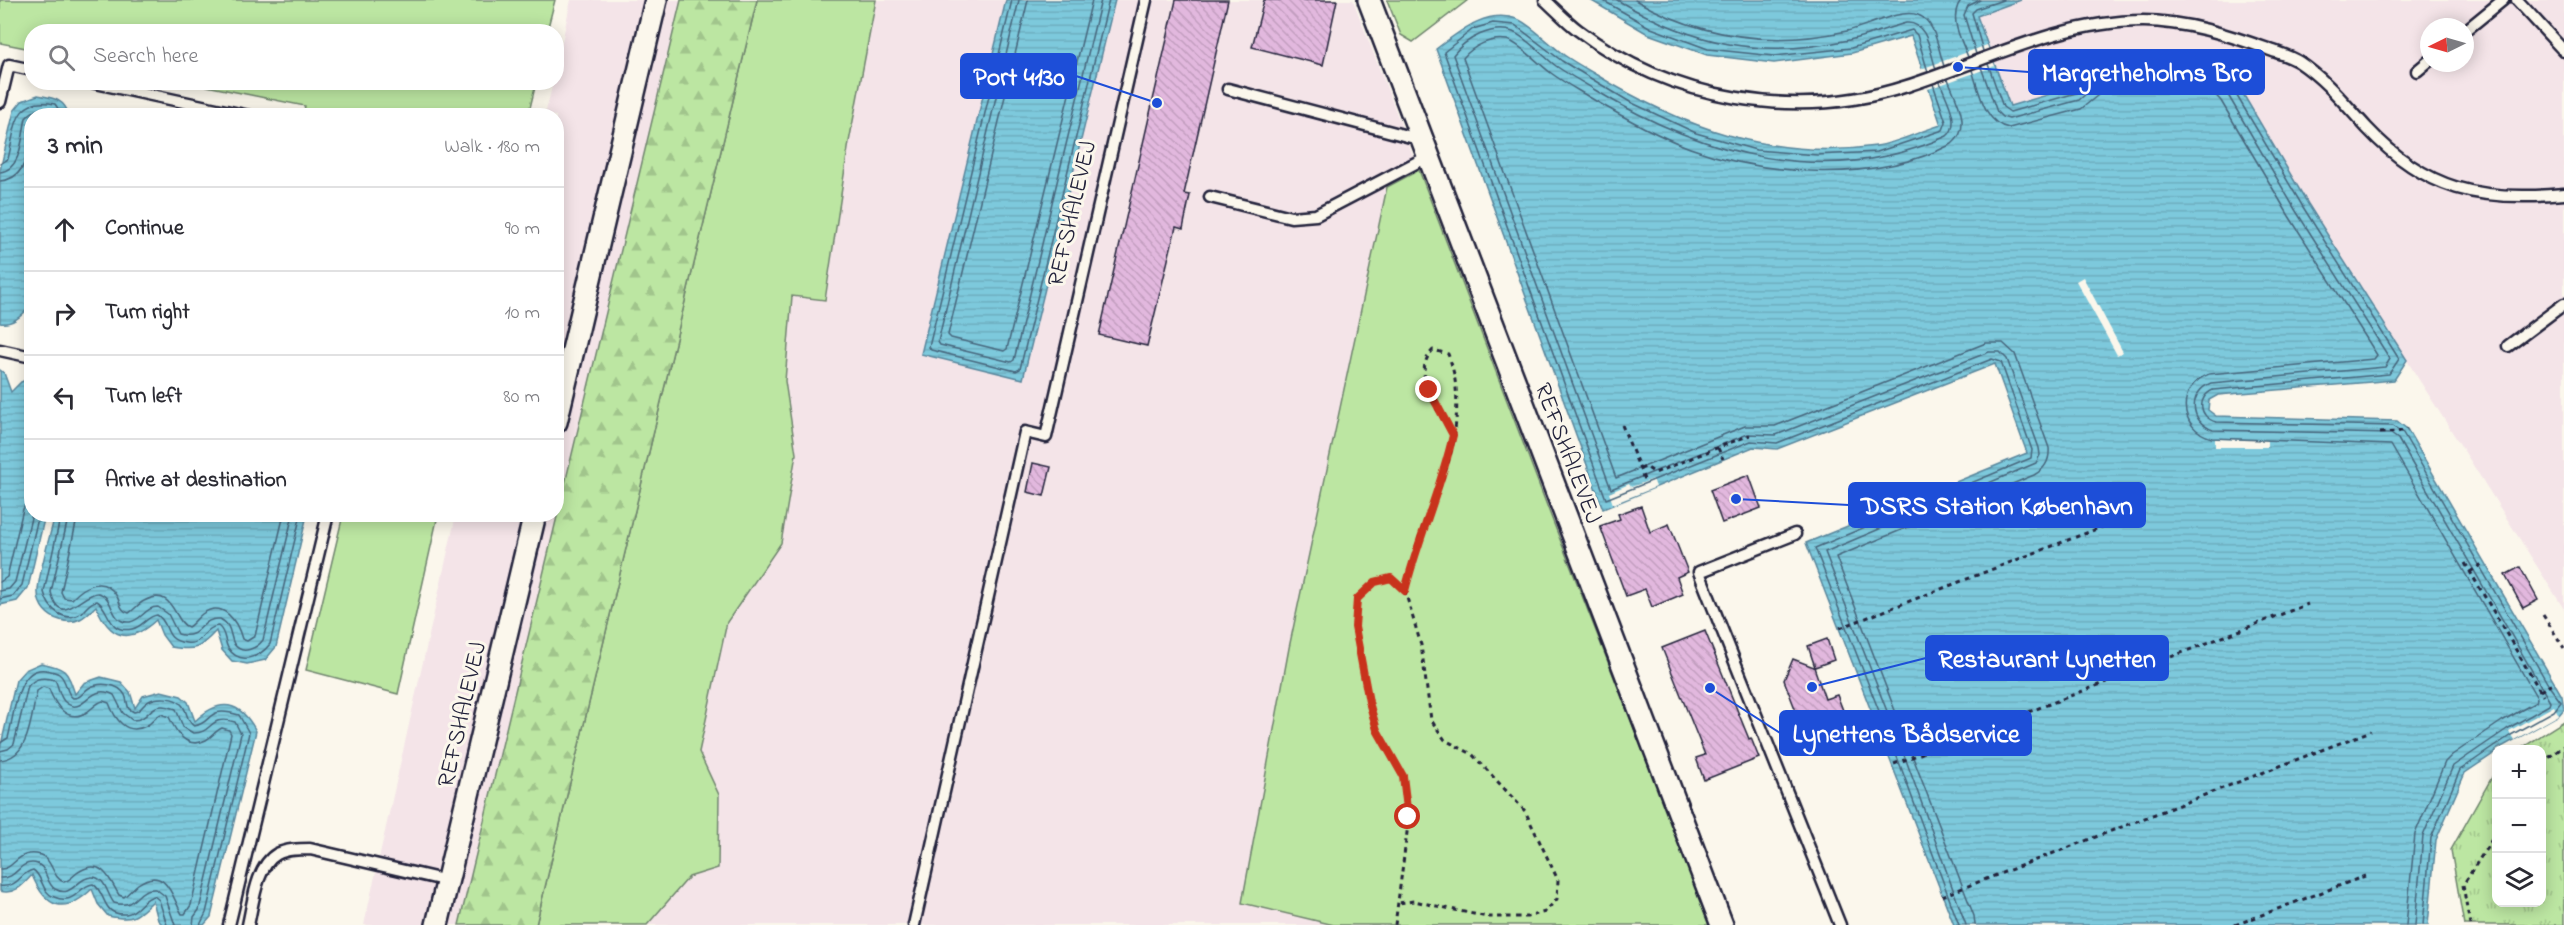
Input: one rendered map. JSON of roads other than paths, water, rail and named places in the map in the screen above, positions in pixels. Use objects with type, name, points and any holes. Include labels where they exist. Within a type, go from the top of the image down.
[{"type":"street","points":[[564,388],[656,0]]},
{"type":"street","name":"REFSHALEVEJ","points":[[1369,0],[1722,925]]},
{"type":"street","name":"REFSHALEVEJ","points":[[437,925],[532,522]]},
{"type":"lane","name":"REFSHALEVEJ","points":[[914,925],[1025,432],[1046,437],[1146,0]]},
{"type":"lane","points":[[1545,0],[1577,30],[1649,72],[1705,92],[1758,102],[1814,104],[1872,95],[1924,80],[2051,35],[2085,26],[2144,21],[2212,30],[2297,60],[2335,91],[2399,158],[2432,180],[2494,197],[2523,198],[2564,194]]},
{"type":"lane","points":[[2474,24],[2503,0]]},
{"type":"lane","points":[[2517,0],[2564,51]]},
{"type":"lane","points":[[0,102],[9,65],[24,68]]},
{"type":"lane","points":[[1228,88],[1426,148]]},
{"type":"lane","points":[[128,90],[212,108]]},
{"type":"lane","points":[[1210,197],[1291,217],[1316,216],[1426,148]]},
{"type":"lane","points":[[2508,346],[2564,304]]},
{"type":"lane","points":[[0,350],[24,355]]},
{"type":"lane","points":[[230,925],[326,522]]},
{"type":"lane","points":[[1795,534],[1699,572],[1840,925]]},
{"type":"lane","points":[[248,925],[262,870],[274,855],[288,850],[310,849],[448,881]]},
{"type":"water","points":[[1006,0],[1115,0],[1023,379],[921,354]]},
{"type":"water","points":[[1590,0],[2021,0],[1977,16],[2010,106],[2074,87],[2097,66],[2128,58],[2184,60],[2221,68],[2239,87],[2308,204],[2407,360],[2394,380],[2218,395],[2209,400],[2208,410],[2216,416],[2397,421],[2407,429],[2562,696],[2564,709],[2559,715],[2505,745],[2492,745],[2492,755],[2465,773],[2436,840],[2428,925],[1954,925],[1806,543],[2027,453],[1995,364],[1777,449],[1753,447],[1603,509],[1436,49],[1464,29],[1484,19],[1506,16],[1522,21],[1564,55],[1628,93],[1695,124],[1730,136],[1765,144],[1801,149],[1838,149],[1876,146],[1941,125],[1911,36],[1852,53],[1774,63],[1707,55],[1648,34]]},
{"type":"water","points":[[38,95],[54,98],[66,108],[24,108],[24,313],[13,321],[0,323],[0,170],[14,111],[22,101]]},
{"type":"water","points":[[0,370],[4,373],[11,392],[24,381],[24,522],[43,522],[28,588],[17,601],[0,605]]},
{"type":"water","points":[[53,522],[305,522],[276,647],[265,660],[247,664],[232,661],[222,650],[216,631],[201,645],[179,648],[171,647],[162,635],[156,620],[137,633],[121,635],[107,626],[96,606],[76,621],[56,619],[44,610],[38,598],[42,567]]},
{"type":"water","points":[[41,663],[64,671],[75,694],[84,683],[101,677],[121,682],[130,692],[135,708],[143,696],[161,691],[181,696],[188,702],[195,721],[213,708],[229,706],[243,713],[250,721],[256,731],[211,917],[204,925],[163,925],[158,920],[153,901],[133,917],[108,916],[98,904],[92,889],[73,903],[57,904],[43,895],[32,875],[22,886],[10,892],[0,891],[0,749],[16,680],[25,670]]},
{"type":"place","name":"Margretheholms Bro","points":[[1958,67]]},
{"type":"place","name":"Port 4130","points":[[1157,103]]},
{"type":"place","name":"DSRS Station København","points":[[1736,499]]},
{"type":"place","name":"Restaurant Lynetten","points":[[1812,687]]},
{"type":"place","name":"Lynettens Bådservice","points":[[1710,688]]}]
